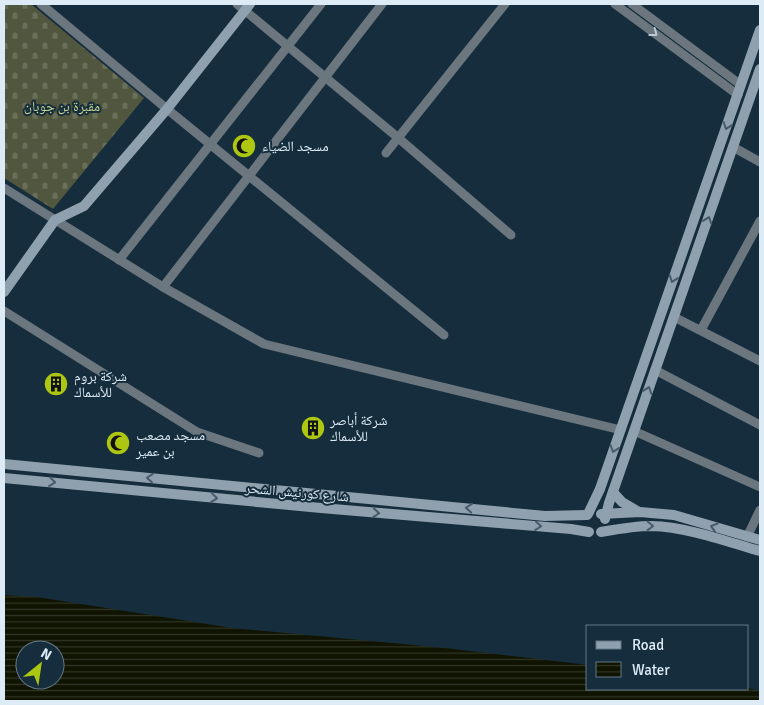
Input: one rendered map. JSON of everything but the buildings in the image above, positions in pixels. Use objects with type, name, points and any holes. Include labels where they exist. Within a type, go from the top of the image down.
[{"type":"street","points":[[41,4],[210,145],[444,335]]},
{"type":"street","points":[[119,260],[321,4]]},
{"type":"street","points":[[163,287],[382,4]]},
{"type":"street","points":[[386,154],[505,4]]},
{"type":"street","points":[[615,4],[740,90]]},
{"type":"street","points":[[632,4],[740,90]]},
{"type":"street","points":[[4,292],[55,220],[84,206],[167,109],[244,6],[325,78],[511,235]]},
{"type":"street","points":[[760,30],[600,489],[584,520],[586,530],[595,534],[639,526],[665,527],[691,532],[760,551]]},
{"type":"street","points":[[601,532],[605,526],[604,516],[760,69]]},
{"type":"street","points":[[733,147],[760,162]]},
{"type":"street","points":[[4,188],[163,287],[264,344],[621,430]]},
{"type":"street","points":[[701,330],[759,226]]},
{"type":"street","points":[[4,311],[197,432],[259,453]]},
{"type":"street","points":[[674,317],[760,361]]},
{"type":"street","points":[[656,370],[760,425]]},
{"type":"street","points":[[634,431],[760,487]]},
{"type":"street","name":"شارع كورنيش الشحر","points":[[4,464],[545,516],[588,514]]},
{"type":"street","points":[[31,480],[32,467]]},
{"type":"street","name":"شارع كورنيش الشحر","points":[[4,478],[588,532]]},
{"type":"street","points":[[613,492],[622,502],[640,512]]},
{"type":"street","points":[[320,494],[321,508]]},
{"type":"street","points":[[747,537],[760,510]]},
{"type":"street","points":[[588,514],[595,512],[604,516],[640,512],[674,515],[760,540]]},
{"type":"green space","name":"مقبرة بن جوبان","points":[[4,4],[31,4],[144,98],[53,209],[4,178]]},
{"type":"water","points":[[4,595],[37,597],[232,628],[445,648],[586,665],[586,690],[749,690],[749,688],[760,691],[760,701],[4,701]]},
{"type":"place","name":"مسجد الضياء","points":[[244,146]]},
{"type":"place","name":"شركة بروم للأسماك","points":[[56,384]]},
{"type":"place","name":"شركة أباصر للأسماك","points":[[313,428]]},
{"type":"place","name":"مسجد مصعب بن عمير","points":[[118,443]]}]
